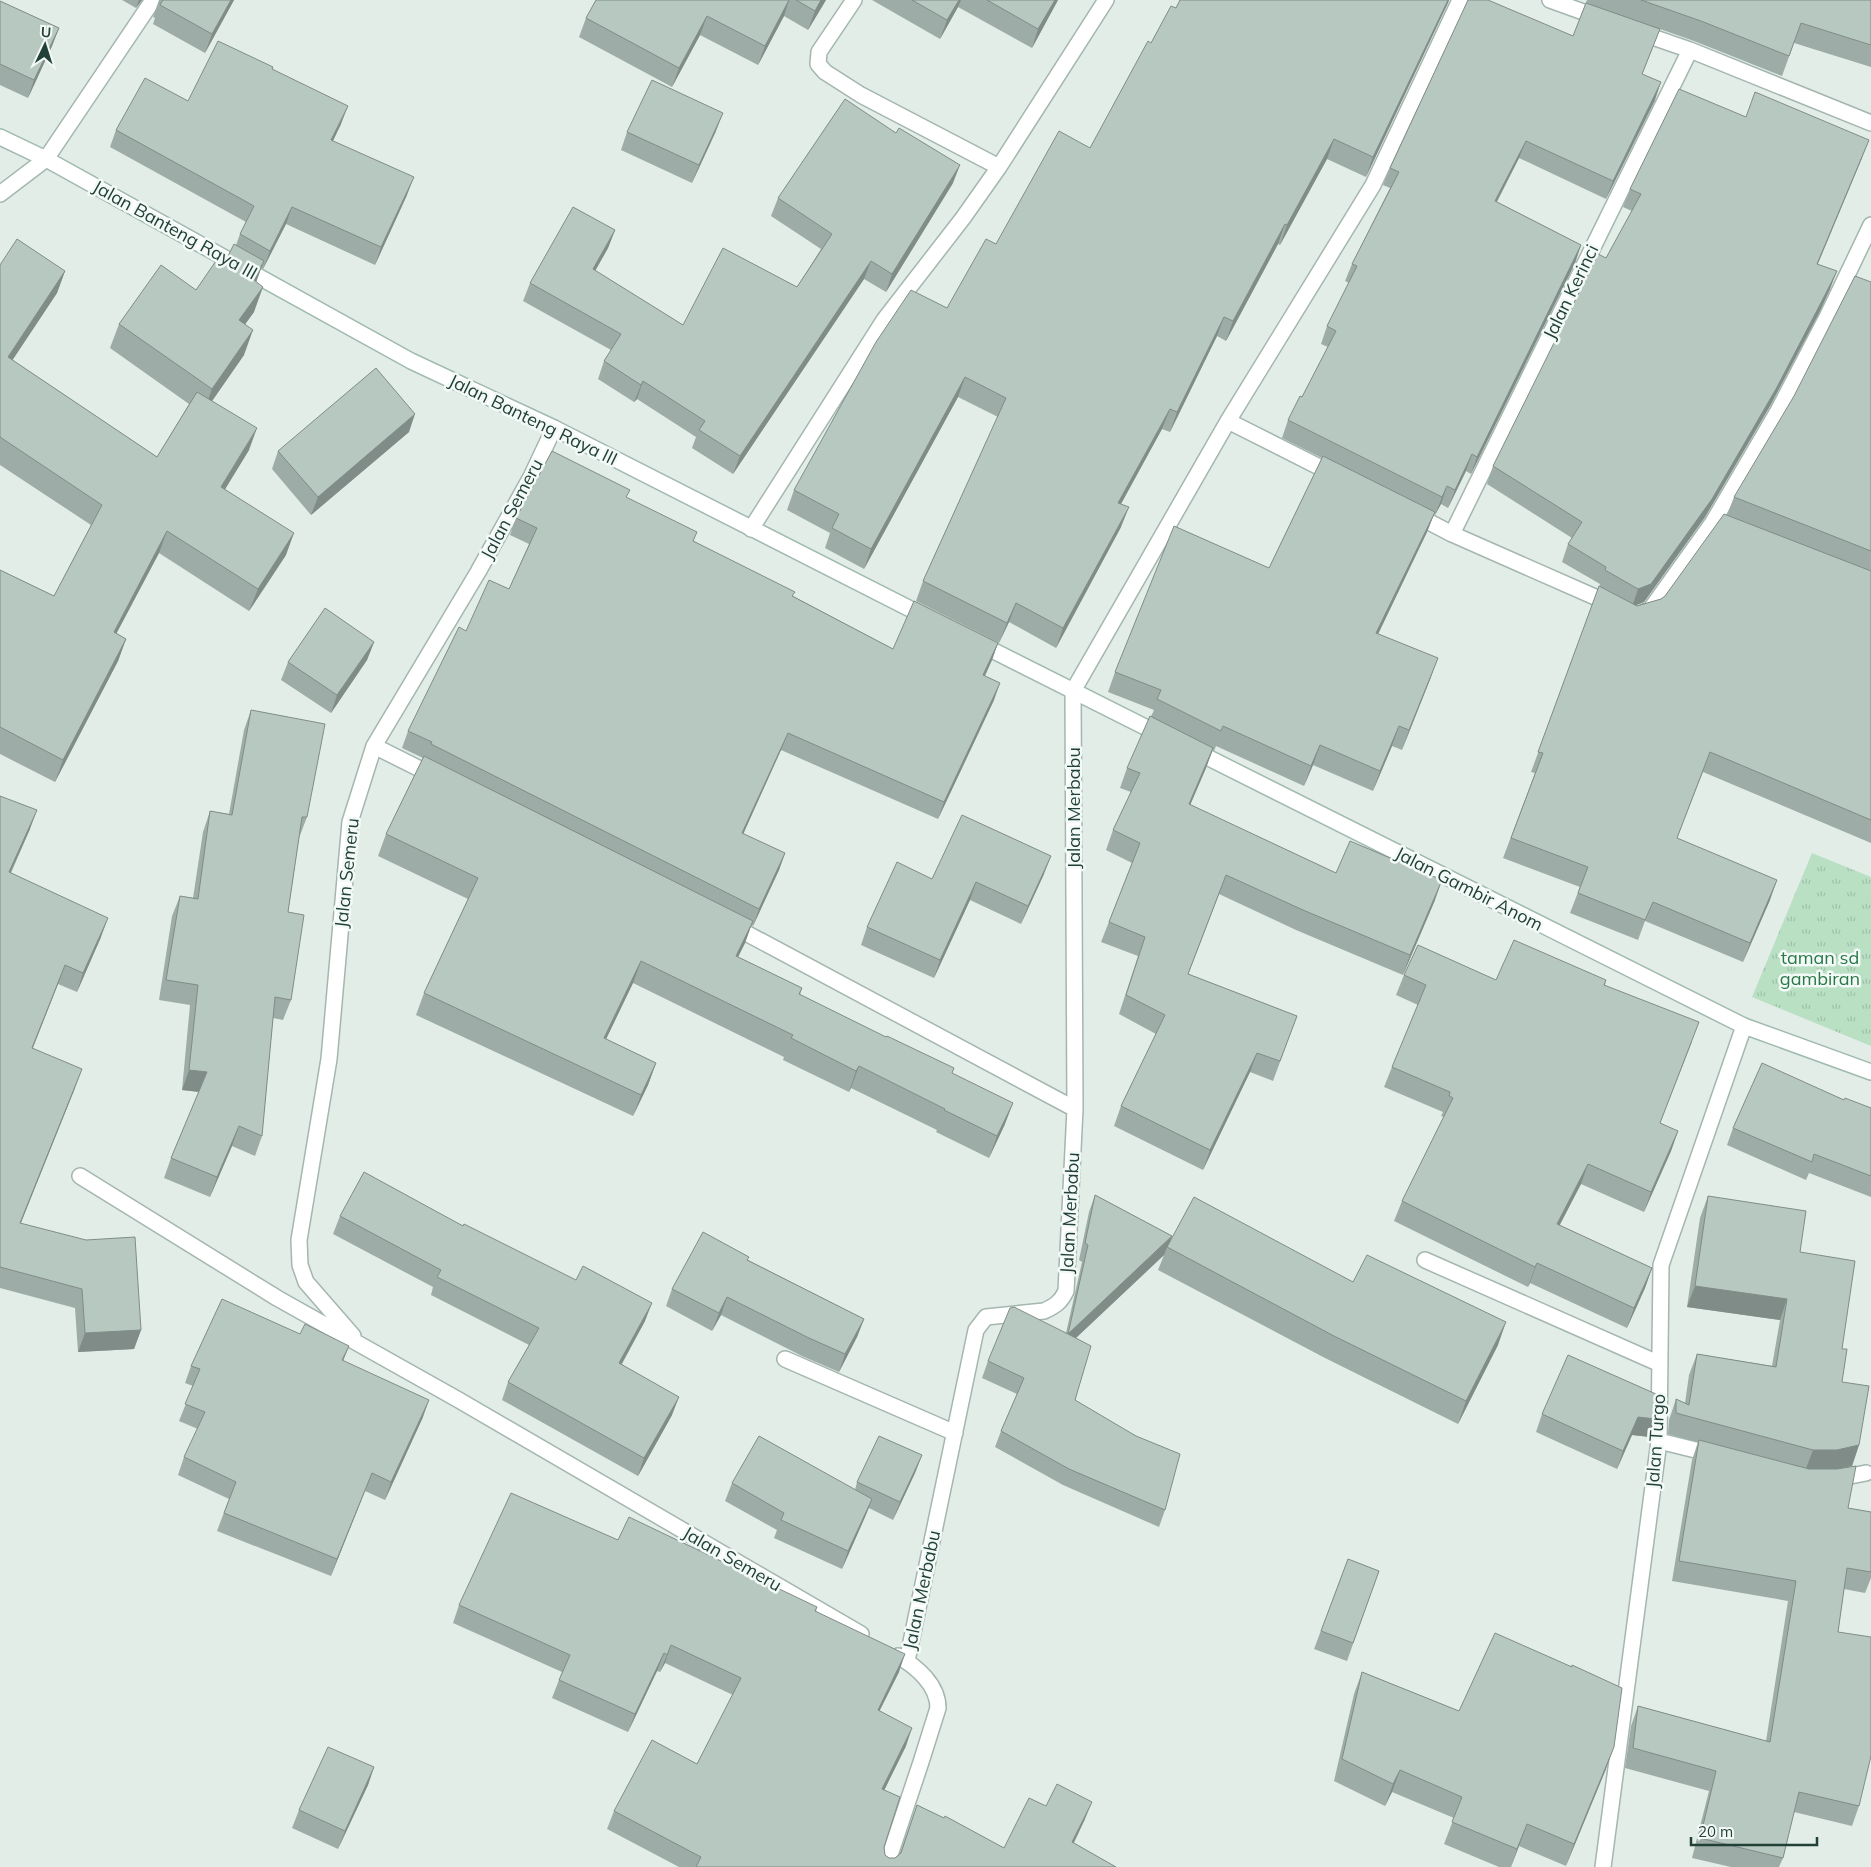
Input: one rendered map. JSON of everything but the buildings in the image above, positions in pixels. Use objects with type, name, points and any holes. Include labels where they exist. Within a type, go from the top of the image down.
[{"type":"street","points":[[0,194],[46,159],[153,0]]},
{"type":"street","points":[[854,0],[819,52],[818,64],[825,72],[861,94],[999,167]]},
{"type":"street","points":[[751,529],[884,320],[963,218],[999,167],[1106,0]]},
{"type":"street","points":[[968,638],[1073,691],[1228,421],[1373,185],[1460,0]]},
{"type":"street","points":[[1550,0],[1690,50],[1871,123]]},
{"type":"street","name":"Jalan Kerinci","points":[[1452,534],[1690,50]]},
{"type":"street","name":"Jalan Banteng Raya III","points":[[0,137],[46,159],[411,361],[554,428],[942,625]]},
{"type":"street","points":[[1399,507],[1452,534],[1595,597],[1628,615],[1650,610],[1713,522],[1778,410],[1827,317],[1871,225]]},
{"type":"street","points":[[1228,421],[1345,480]]},
{"type":"street","name":"Jalan Semeru","points":[[360,1344],[306,1282],[300,1265],[300,1240],[329,1059],[350,822],[374,746],[478,572],[531,477],[554,428]]},
{"type":"street","points":[[1713,522],[1731,529]]},
{"type":"street","name":"Jalan Gambir Anom","points":[[1073,691],[1744,1026],[1871,1072]]},
{"type":"street","name":"Jalan Merbabu","points":[[907,1661],[976,1330],[986,1317],[1044,1311],[1061,1301],[1066,1291],[1075,1109],[1073,691]]},
{"type":"street","points":[[374,746],[452,785]]},
{"type":"street","points":[[720,919],[1075,1109]]},
{"type":"street","name":"Jalan Turgo","points":[[1603,1867],[1659,1441],[1662,1265],[1744,1026]]},
{"type":"street","name":"Jalan Semeru","points":[[80,1176],[277,1298],[457,1399],[907,1661],[931,1684],[938,1700],[938,1708],[922,1762],[886,1867]]},
{"type":"street","points":[[1425,1260],[1660,1364]]},
{"type":"street","points":[[785,1360],[955,1434]]},
{"type":"street","points":[[1659,1441],[1727,1458]]},
{"type":"street","points":[[1822,1480],[1866,1473]]},
{"type":"green space","name":"taman sd gambiran","points":[[1812,853],[1871,877],[1871,1046],[1752,997]]}]
